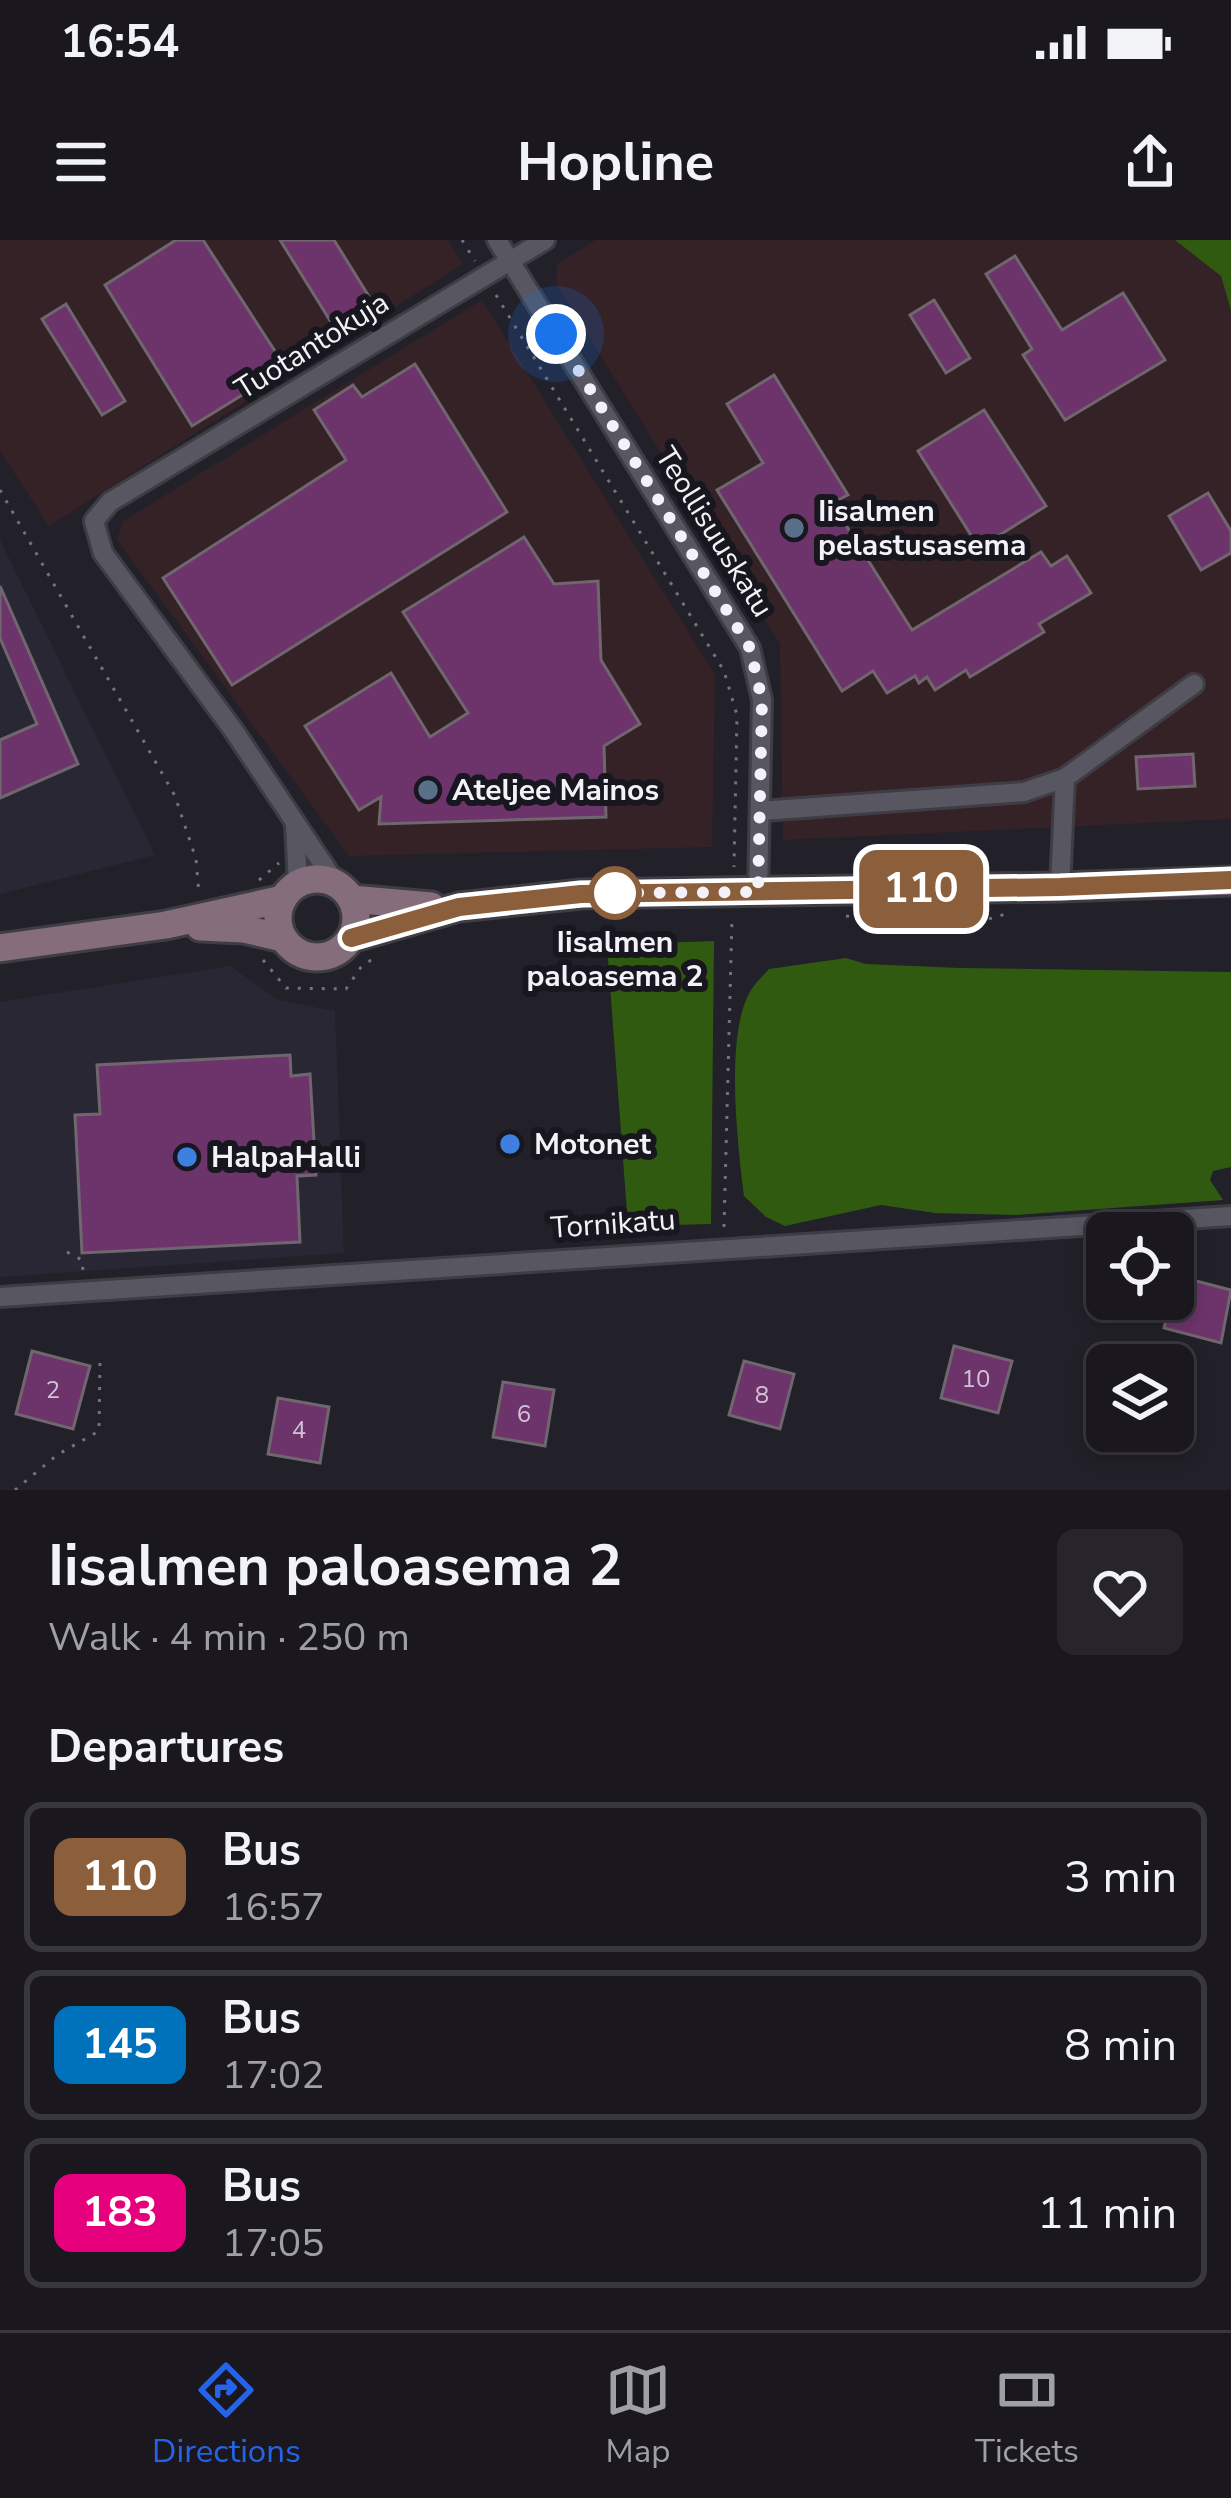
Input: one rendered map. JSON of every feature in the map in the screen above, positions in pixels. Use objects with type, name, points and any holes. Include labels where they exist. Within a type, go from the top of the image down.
[{"type":"street","name":"Teollisuuskatu","points":[[497,240],[750,648],[762,700],[760,811],[746,892]]},
{"type":"street","name":"Tuotantokuja","points":[[295,820],[103,553],[94,521],[110,502],[544,240]]},
{"type":"street","points":[[760,811],[1024,791],[1065,778],[1194,684]]},
{"type":"street","points":[[1060,887],[1065,778]]},
{"type":"street","points":[[295,820],[298,856],[291,892],[278,918],[284,938],[298,952],[317,957],[337,952],[351,938],[459,907]]},
{"type":"street","points":[[295,820],[344,892],[356,918],[351,938]]},
{"type":"street","points":[[0,949],[200,918],[291,892],[317,879],[384,904],[459,907],[581,894],[1231,880]]},
{"type":"street","points":[[166,925],[244,929],[284,938]]},
{"type":"street","name":"Tornikatu","points":[[0,1297],[1231,1216]]},
{"type":"path","points":[[462,240],[724,671],[737,715],[746,892],[723,1247]]},
{"type":"path","points":[[0,490],[175,796],[196,860],[200,918]]},
{"type":"path","points":[[256,882],[284,860],[298,856]]},
{"type":"path","points":[[838,915],[928,927],[980,924],[1015,910]]},
{"type":"path","points":[[256,955],[286,988],[346,989],[375,958]]},
{"type":"path","points":[[67,1252],[82,1260],[84,1291]]},
{"type":"path","points":[[15,1490],[57,1455],[99,1431],[100,1359]]},
{"type":"shaded area","points":[[0,240],[448,240],[463,264],[49,526],[0,451]]},
{"type":"shaded area","points":[[596,240],[1184,240],[1221,276],[1231,297],[1231,819],[783,840],[780,644],[556,284],[557,264]]},
{"type":"shaded area","points":[[482,300],[715,675],[712,847],[349,856],[117,540],[123,521]]},
{"type":"shaded area","points":[[0,540],[155,855],[0,894]]},
{"type":"shaded area","points":[[230,966],[278,1000],[335,1011],[344,1253],[0,1277],[0,1002]]},
{"type":"green space","points":[[1175,240],[1231,240],[1231,310],[1221,276]]},
{"type":"green space","points":[[714,941],[711,1224],[628,1226],[607,945]]},
{"type":"green space","points":[[846,958],[866,964],[960,968],[1231,972],[1231,1167],[1213,1171],[1210,1180],[1223,1200],[1016,1215],[935,1213],[881,1205],[785,1226],[766,1217],[744,1196],[741,1175],[735,1061],[743,1009],[753,987],[769,969]]},
{"type":"building","points":[[176,240],[203,240],[286,368],[192,426],[105,285]]},
{"type":"building","points":[[280,240],[334,240],[378,311],[339,335]]},
{"type":"building","points":[[1015,256],[1062,330],[1123,293],[1165,360],[1065,420],[1023,355],[1032,349],[986,274]]},
{"type":"building","points":[[934,300],[970,358],[946,373],[910,315]]},
{"type":"building","points":[[66,304],[125,401],[102,415],[42,319]]},
{"type":"building","points":[[415,364],[507,512],[232,685],[163,578],[346,460],[314,410],[353,385],[362,397]]},
{"type":"building","name":"Iisalmen pelastusasema","points":[[774,375],[848,495],[832,503],[912,630],[1041,552],[1051,566],[1067,556],[1091,593],[1039,624],[1044,632],[970,677],[966,670],[935,690],[927,677],[919,683],[915,676],[887,693],[873,671],[842,691],[717,490],[763,463],[727,404]]},
{"type":"building","points":[[984,410],[1046,506],[979,548],[918,451]]},
{"type":"building","points":[[1208,493],[1231,531],[1231,553],[1201,570],[1169,516]]},
{"type":"building","points":[[524,537],[554,584],[598,581],[601,660],[640,724],[604,746],[606,817],[379,824],[381,797],[359,810],[305,726],[391,673],[430,737],[468,713],[403,612]]},
{"type":"building","points":[[0,586],[78,764],[0,798],[0,740],[37,724],[0,638]]},
{"type":"building","points":[[1193,754],[1195,786],[1138,789],[1136,757]]},
{"type":"building","name":"HalpaHalli","points":[[290,1055],[291,1076],[310,1074],[316,1175],[297,1176],[300,1242],[82,1253],[75,1115],[100,1114],[97,1065]]},
{"type":"building","points":[[1194,1280],[1231,1290],[1221,1343],[1164,1328],[1166,1320],[1194,1320]]},
{"type":"building","points":[[954,1346],[1012,1361],[998,1413],[941,1398]]},
{"type":"building","points":[[32,1351],[90,1366],[73,1429],[16,1414]]},
{"type":"building","points":[[744,1361],[794,1374],[780,1429],[729,1415]]},
{"type":"building","points":[[503,1382],[554,1390],[545,1446],[493,1437]]},
{"type":"building","points":[[278,1398],[329,1407],[320,1463],[268,1454]]},
{"type":"bus line","name":"110","points":[[351,938],[459,907],[518,898],[1231,880]]},
{"type":"place","name":"Iisalmen pelastusasema","points":[[794,528]]},
{"type":"place","name":"Ateljee Mainos","points":[[428,790]]},
{"type":"place","name":"Iisalmen paloasema 2","points":[[615,893]]},
{"type":"place","name":"Motonet","points":[[510,1144]]},
{"type":"place","name":"HalpaHalli","points":[[187,1157]]},
{"type":"route","points":[[556,334],[750,648],[762,700],[758,892],[615,893]]}]
